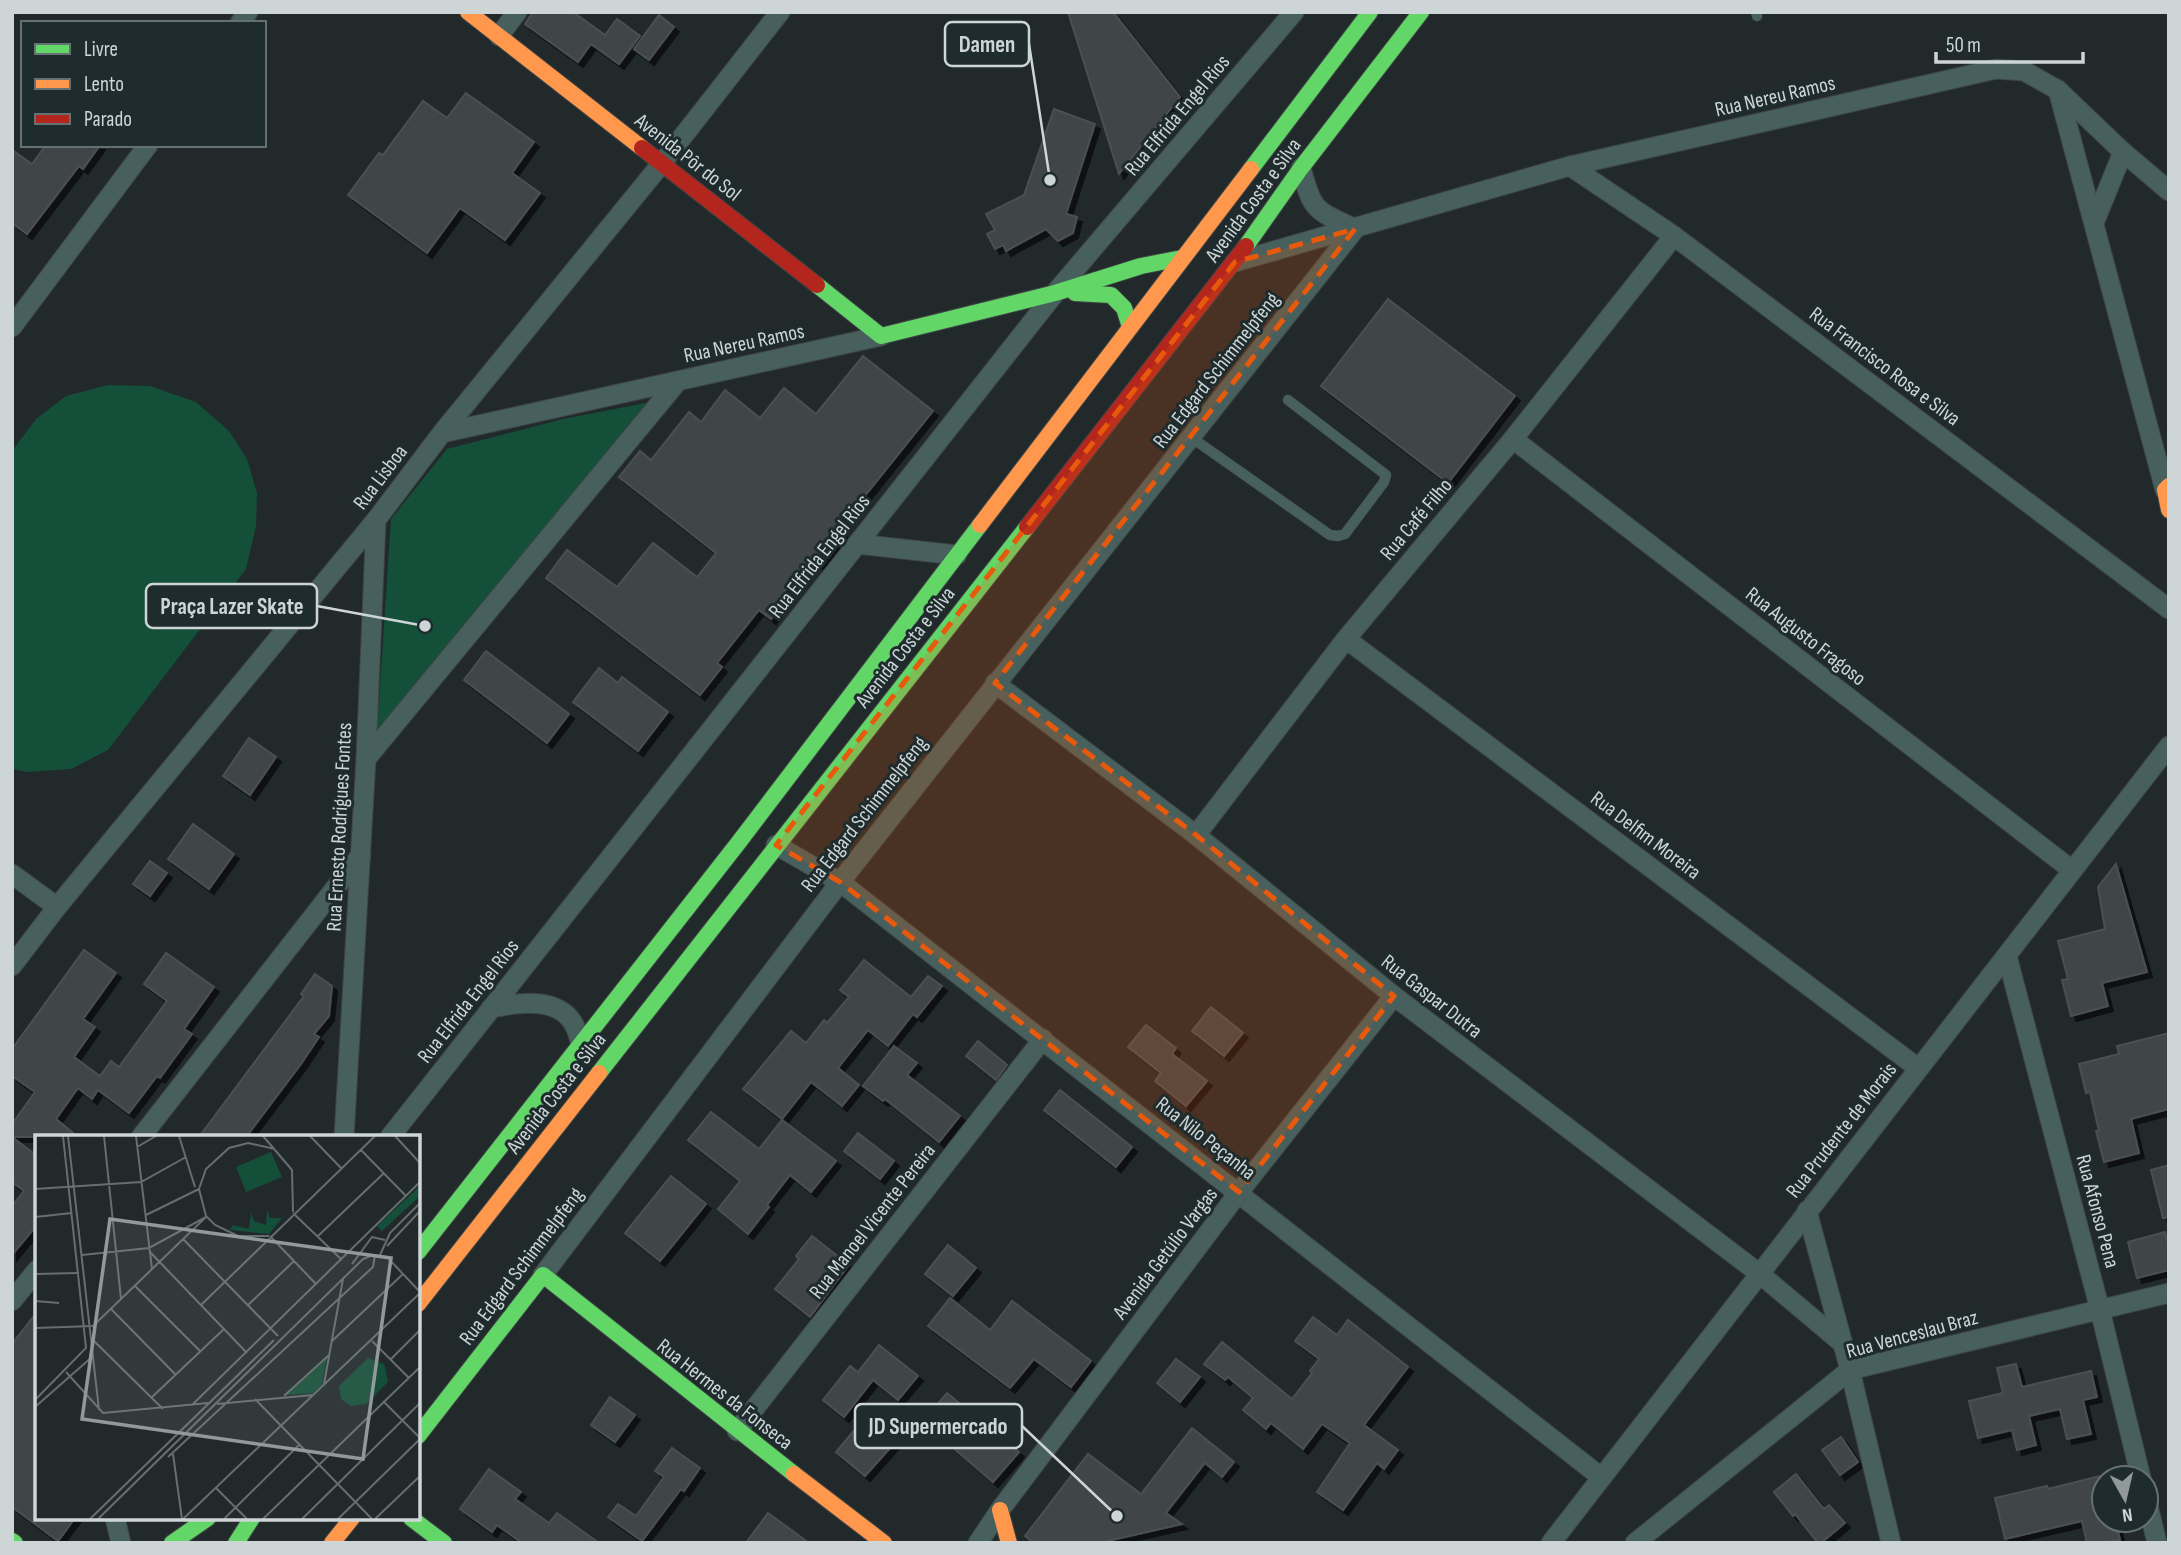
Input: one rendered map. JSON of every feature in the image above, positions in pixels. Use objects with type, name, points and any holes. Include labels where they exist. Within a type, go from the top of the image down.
[{"type":"main road","name":"Avenida Pôr do Sol","points":[[468,12],[881,336]]},
{"type":"main road","name":"Avenida Costa e Silva","points":[[420,1249],[739,842],[1370,12]]},
{"type":"main road","name":"Avenida Costa e Silva","points":[[420,1301],[1235,262],[1301,168],[1421,12]]},
{"type":"main road","points":[[1055,293],[1141,265],[1182,258]]},
{"type":"main road","points":[[1055,293],[1092,292],[1111,295],[1124,308],[1130,327]]},
{"type":"main road","name":"Rua Nereu Ramos","points":[[881,336],[1055,293]]},
{"type":"main road","name":"Rua Hermes da Fonseca","points":[[543,1275],[737,1431],[884,1543]]},
{"type":"main road","name":"Rua Edgard Schimmelpfeng","points":[[420,1433],[543,1275]]},
{"type":"main road","points":[[1000,1510],[1009,1543]]},
{"type":"main road","points":[[172,1543],[205,1520]]},
{"type":"main road","points":[[236,1543],[250,1520]]},
{"type":"main road","points":[[332,1543],[350,1520]]},
{"type":"main road","points":[[414,1520],[444,1543]]},
{"type":"street","points":[[499,36],[517,12]]},
{"type":"street","name":"Rua Lisboa","points":[[12,966],[57,907],[376,520],[442,433],[662,163],[780,12]]},
{"type":"street","name":"Rua Elfrida Engel Rios","points":[[392,1135],[1055,293],[1294,12]]},
{"type":"street","name":"Rua Nereu Ramos","points":[[1235,262],[1570,166],[1996,69],[2024,71],[2058,90],[2123,152],[2169,191]]},
{"type":"street","points":[[2058,90],[2167,495]]},
{"type":"street","points":[[12,327],[147,147]]},
{"type":"street","points":[[2094,223],[2123,152]]},
{"type":"street","name":"Rua Francisco Rosa e Silva","points":[[1570,166],[1674,236],[2169,609]]},
{"type":"street","points":[[1301,168],[1310,201],[1322,213],[1355,229]]},
{"type":"street","name":"Rua Edgard Schimmelpfeng","points":[[543,1275],[840,882],[1355,229]]},
{"type":"street","name":"Rua Café Filho","points":[[1196,835],[1346,639],[1513,439],[1674,236]]},
{"type":"street","name":"Rua Nereu Ramos","points":[[442,433],[881,336]]},
{"type":"street","points":[[366,759],[678,381]]},
{"type":"street","name":"Rua Augusto Fragoso","points":[[1513,439],[2072,870]]},
{"type":"street","name":"Rua Ernesto Rodrigues Fontes","points":[[344,1135],[366,759],[376,520]]},
{"type":"street","points":[[858,544],[957,555]]},
{"type":"street","name":"Rua Delfim Moreira","points":[[1346,639],[1918,1068]]},
{"type":"street","name":"Rua Gaspar Dutra","points":[[995,683],[1196,835],[1394,996],[1760,1274],[1842,1343]]},
{"type":"street","name":"Rua Prudente de Morais","points":[[1551,1543],[2169,746]]},
{"type":"street","name":"Rua Nilo Peçanha","points":[[776,845],[840,882],[1601,1477]]},
{"type":"street","points":[[143,1135],[361,855]]},
{"type":"street","points":[[12,874],[57,907]]},
{"type":"street","name":"Rua Afonso Pena","points":[[2007,956],[2138,1464]]},
{"type":"street","name":"Avenida Getúlio Vargas","points":[[978,1543],[1239,1192],[1394,996]]},
{"type":"street","points":[[491,1008],[522,1002],[554,1008],[573,1021],[581,1044]]},
{"type":"street","name":"Rua Manoel Vicente Pereira","points":[[737,1431],[1042,1039]]},
{"type":"street","points":[[1807,1211],[1850,1370],[1891,1543]]},
{"type":"street","points":[[12,1301],[35,1272]]},
{"type":"street","name":"Rua Venceslau Braz","points":[[1635,1543],[1850,1370],[2169,1293]]},
{"type":"street","points":[[115,1520],[121,1543]]},
{"type":"lane","points":[[1192,438],[1330,535],[1345,534],[1384,482],[1386,475],[1288,400]]},
{"type":"highlighted area","points":[[1355,229],[995,683],[1196,835],[1394,996],[1239,1192],[840,882],[776,845],[1235,262]]},
{"type":"green space","points":[[108,385],[150,386],[196,402],[229,431],[247,459],[257,493],[256,526],[246,569],[108,750],[71,769],[28,772],[12,769],[12,451],[36,419],[66,396]]},
{"type":"green space","points":[[651,402],[377,732],[391,519],[447,449],[563,419]]},
{"type":"building","points":[[533,12],[573,12],[605,35],[617,19],[640,36],[619,64],[591,44],[578,62],[525,24]]},
{"type":"building","points":[[1068,12],[1113,12],[1180,97],[1119,174]]},
{"type":"building","points":[[659,15],[674,27],[649,60],[634,49]]},
{"type":"building","points":[[466,93],[534,142],[512,173],[540,193],[505,240],[460,208],[427,253],[348,195],[379,153],[383,155],[423,101],[447,118]]},
{"type":"building","points":[[1054,109],[1095,124],[1066,214],[1077,217],[1073,233],[1058,241],[1046,229],[1006,251],[1003,245],[995,249],[987,234],[995,230],[986,214],[1024,195]]},
{"type":"building","points":[[45,147],[99,147],[83,169],[79,166],[27,234],[12,223],[12,150],[32,164]]},
{"type":"building","points":[[1388,299],[1515,396],[1448,483],[1321,386]]},
{"type":"building","points":[[863,356],[933,411],[864,497],[861,495],[835,527],[844,534],[819,565],[811,559],[775,603],[780,607],[771,619],[759,610],[717,663],[722,667],[700,695],[546,578],[567,550],[617,587],[653,543],[697,577],[716,553],[619,477],[640,451],[651,460],[689,412],[701,422],[725,390],[760,418],[784,388],[816,414]]},
{"type":"building","points":[[486,651],[569,714],[547,743],[464,680]]},
{"type":"building","points":[[599,668],[618,683],[622,677],[668,712],[638,751],[573,702]]},
{"type":"building","points":[[249,738],[276,757],[250,795],[223,776]]},
{"type":"building","points":[[193,824],[234,854],[209,889],[168,859]]},
{"type":"building","points":[[150,861],[167,873],[150,896],[133,884]]},
{"type":"building","points":[[2116,864],[2147,972],[2102,983],[2108,1006],[2071,1016],[2062,980],[2068,979],[2058,941],[2105,929],[2098,887]]},
{"type":"building","points":[[84,950],[116,973],[83,1019],[95,1027],[74,1057],[100,1076],[111,1061],[119,1067],[167,1001],[144,984],[166,953],[214,987],[184,1029],[192,1034],[160,1078],[157,1076],[129,1113],[98,1090],[92,1099],[78,1088],[56,1119],[76,1135],[12,1137],[12,1124],[35,1092],[12,1076],[12,1049]]},
{"type":"building","points":[[864,960],[911,997],[928,976],[942,986],[917,1017],[913,1014],[888,1046],[868,1030],[838,1068],[859,1085],[842,1106],[811,1082],[782,1119],[743,1089],[791,1031],[806,1043],[824,1020],[827,1023],[849,997],[840,990]]},
{"type":"building","points":[[315,974],[332,986],[329,1016],[314,1034],[319,1037],[301,1064],[248,1135],[200,1135],[304,996],[301,994]]},
{"type":"building","points":[[1211,1007],[1243,1033],[1224,1056],[1192,1031]]},
{"type":"building","points":[[1146,1025],[1176,1048],[1172,1054],[1207,1081],[1186,1106],[1155,1081],[1161,1073],[1128,1047]]},
{"type":"building","points":[[2169,1033],[2169,1109],[2131,1119],[2139,1153],[2104,1162],[2090,1092],[2086,1093],[2079,1064],[2119,1054],[2117,1046]]},
{"type":"building","points":[[978,1041],[1007,1065],[996,1080],[966,1056]]},
{"type":"building","points":[[894,1046],[917,1063],[907,1075],[960,1116],[939,1142],[885,1099],[883,1101],[863,1086]]},
{"type":"building","points":[[1060,1090],[1132,1147],[1116,1167],[1044,1110]]},
{"type":"building","points":[[711,1112],[759,1149],[782,1120],[836,1161],[811,1192],[790,1175],[748,1234],[718,1209],[740,1181],[688,1140]]},
{"type":"building","points":[[858,1133],[894,1161],[880,1179],[844,1151]]},
{"type":"building","points":[[12,1137],[35,1154],[35,1227],[12,1255],[12,1206],[24,1191],[12,1182]]},
{"type":"building","points":[[2169,1165],[2169,1217],[2163,1218],[2151,1170]]},
{"type":"building","points":[[671,1176],[706,1204],[660,1261],[625,1233]]},
{"type":"building","points":[[2165,1232],[2169,1248],[2169,1270],[2137,1278],[2128,1242]]},
{"type":"building","points":[[812,1236],[849,1265],[810,1317],[775,1289],[799,1259],[796,1256]]},
{"type":"building","points":[[948,1245],[976,1268],[953,1296],[925,1274]]},
{"type":"building","points":[[950,1298],[990,1330],[1012,1301],[1091,1361],[1071,1387],[1034,1359],[1010,1388],[928,1326]]},
{"type":"building","points":[[35,1315],[35,1520],[74,1520],[58,1541],[12,1507],[12,1344]]},
{"type":"building","points":[[1313,1317],[1337,1335],[1348,1320],[1408,1367],[1364,1425],[1398,1450],[1384,1469],[1377,1463],[1343,1510],[1317,1492],[1350,1443],[1322,1424],[1303,1449],[1271,1423],[1266,1429],[1243,1410],[1253,1398],[1228,1377],[1225,1380],[1204,1364],[1222,1342],[1292,1399],[1319,1359],[1295,1341]]},
{"type":"building","points":[[879,1345],[918,1376],[898,1400],[873,1380],[844,1417],[823,1400],[850,1366],[858,1372]]},
{"type":"building","points":[[1176,1359],[1200,1377],[1180,1402],[1157,1383]]},
{"type":"building","points":[[2016,1364],[2022,1387],[2091,1371],[2097,1397],[2083,1400],[2091,1434],[2067,1439],[2060,1409],[2029,1416],[2036,1445],[2017,1450],[2012,1430],[1978,1438],[1969,1401],[2003,1393],[1997,1368]]},
{"type":"building","points":[[947,1393],[1019,1452],[993,1482],[923,1422]]},
{"type":"building","points":[[610,1397],[635,1415],[615,1442],[591,1425]]},
{"type":"building","points":[[893,1404],[914,1421],[865,1476],[836,1452],[857,1427],[867,1435]]},
{"type":"building","points":[[1192,1428],[1234,1462],[1222,1477],[1205,1463],[1166,1513],[1182,1524],[1099,1543],[1034,1543],[1025,1536],[1088,1454],[1141,1494]]},
{"type":"building","points":[[1841,1437],[1858,1462],[1840,1475],[1822,1450]]},
{"type":"building","points":[[672,1448],[700,1468],[642,1541],[608,1517],[618,1504],[636,1516],[664,1477],[655,1471]]},
{"type":"building","points":[[489,1469],[521,1492],[515,1499],[549,1523],[557,1513],[599,1543],[522,1543],[497,1525],[492,1532],[460,1509]]},
{"type":"building","points":[[1796,1474],[1824,1509],[1829,1505],[1845,1523],[1821,1543],[1818,1543],[1795,1514],[1793,1516],[1774,1492]]},
{"type":"building","points":[[2090,1478],[2090,1534],[2118,1534],[2120,1540],[2087,1543],[2082,1521],[2005,1539],[1995,1498],[2047,1486],[2048,1489]]},
{"type":"building","points":[[768,1513],[809,1543],[746,1543]]},
{"type":"traffic: fast","points":[[1251,169],[1370,12]]},
{"type":"traffic: fast","points":[[1246,246],[1301,168],[1421,12]]},
{"type":"traffic: fast","points":[[817,285],[881,336],[1055,293],[1141,266],[1182,258]]},
{"type":"traffic: fast","points":[[1075,293],[1111,295],[1124,308],[1130,327]]},
{"type":"traffic: fast","points":[[420,1249],[739,842],[980,525]]},
{"type":"traffic: fast","points":[[599,1073],[1027,527]]},
{"type":"traffic: fast","points":[[420,1433],[543,1275],[794,1474]]},
{"type":"traffic: fast","points":[[172,1543],[205,1520]]},
{"type":"traffic: fast","points":[[236,1543],[251,1520]]},
{"type":"traffic: fast","points":[[414,1520],[444,1543]]},
{"type":"traffic: slow","points":[[468,12],[642,148]]},
{"type":"traffic: slow","points":[[980,525],[1251,169]]},
{"type":"traffic: slow","points":[[2169,486],[2165,490],[2169,510]]},
{"type":"traffic: slow","points":[[420,1301],[599,1073]]},
{"type":"traffic: slow","points":[[794,1474],[884,1543]]},
{"type":"traffic: slow","points":[[1000,1510],[1009,1543]]},
{"type":"traffic: slow","points":[[332,1543],[350,1520]]},
{"type":"traffic: jam","points":[[642,148],[817,285]]},
{"type":"traffic: jam","points":[[1027,527],[1246,246]]},
{"type":"place","name":"Damen","points":[[1050,180]]},
{"type":"place","name":"Praça Lazer Skate","points":[[425,626]]},
{"type":"place","name":"JD Supermercado","points":[[1117,1516]]}]
